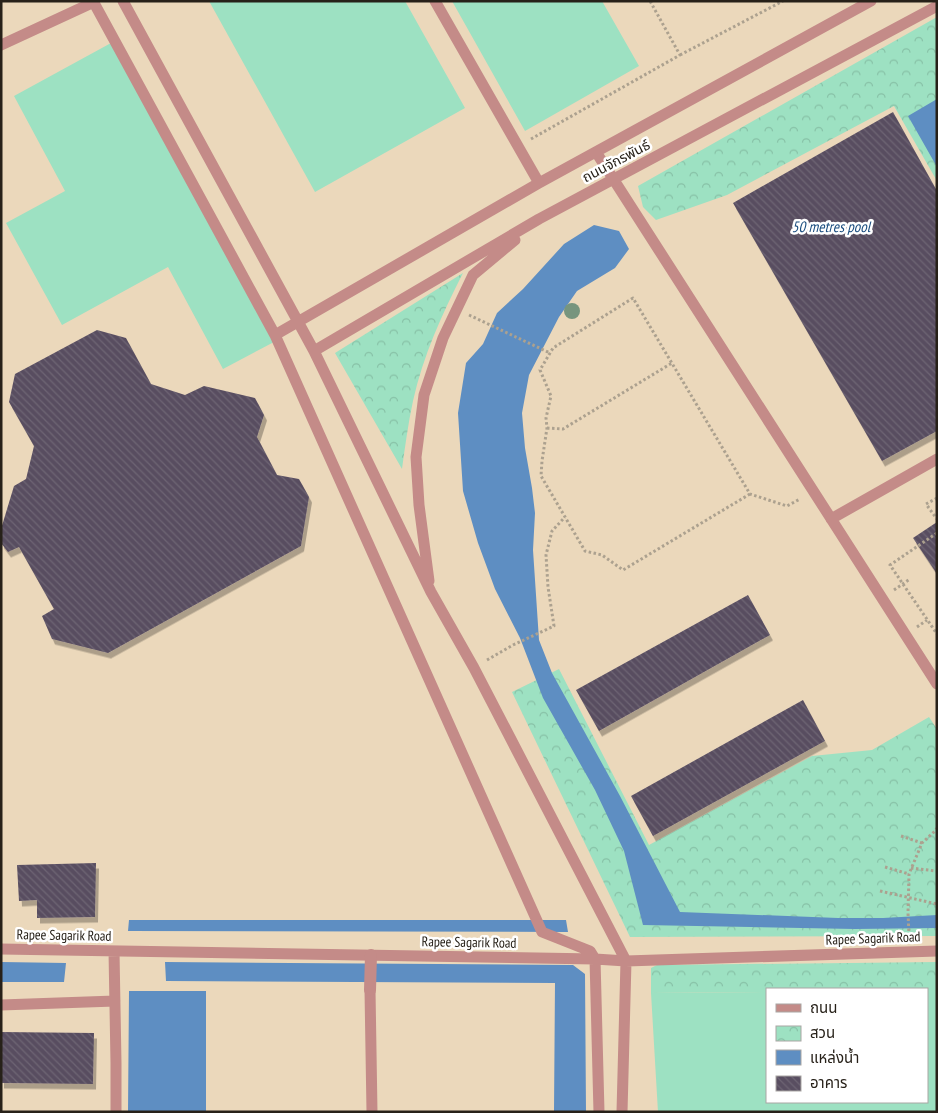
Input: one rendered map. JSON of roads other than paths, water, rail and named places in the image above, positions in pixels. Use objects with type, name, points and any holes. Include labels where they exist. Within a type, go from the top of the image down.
[{"type":"street","points":[[370,990],[371,959]]},
{"type":"lane","points":[[123,1],[314,351],[431,592],[474,668],[626,961],[622,1112]]},
{"type":"lane","points":[[435,1],[539,183]]},
{"type":"lane","name":"ถนนจักรพันธ์","points":[[275,335],[539,183],[871,1]]},
{"type":"lane","points":[[1,45],[94,2],[275,335],[542,932],[590,951],[595,959],[599,1112]]},
{"type":"lane","name":"ถนนจักรพันธ์","points":[[314,351],[539,219],[937,6]]},
{"type":"lane","points":[[596,152],[937,684]]},
{"type":"lane","points":[[431,592],[419,505],[416,457],[424,395],[443,338],[473,275],[539,219]]},
{"type":"lane","points":[[831,519],[937,459]]},
{"type":"lane","name":"Rapee Sagarik Road","points":[[1,949],[371,959],[595,959],[626,961],[937,951]]},
{"type":"lane","points":[[114,951],[116,1112]]},
{"type":"lane","points":[[370,990],[372,1112]]},
{"type":"lane","points":[[1,1005],[115,1001]]},
{"type":"water","points":[[937,99],[937,167],[908,116]]},
{"type":"water","points":[[594,225],[619,231],[629,249],[615,268],[577,291],[559,317],[529,375],[522,413],[525,448],[535,513],[533,550],[539,640],[552,673],[620,796],[680,912],[838,918],[937,915],[937,928],[855,929],[643,925],[624,851],[595,790],[543,698],[520,638],[495,589],[478,543],[463,491],[458,413],[466,363],[483,344],[497,313],[523,289],[564,244]]},
{"type":"water","points":[[129,920],[566,920],[568,932],[128,931]]},
{"type":"water","points":[[1,962],[66,963],[64,982],[1,982]]},
{"type":"water","points":[[165,962],[573,965],[585,974],[586,1112],[554,1112],[555,983],[166,981]]},
{"type":"water","points":[[129,991],[206,991],[206,1112],[128,1112]]},
{"type":"water label","name":"50 metres pool","points":[[831,226]]}]
